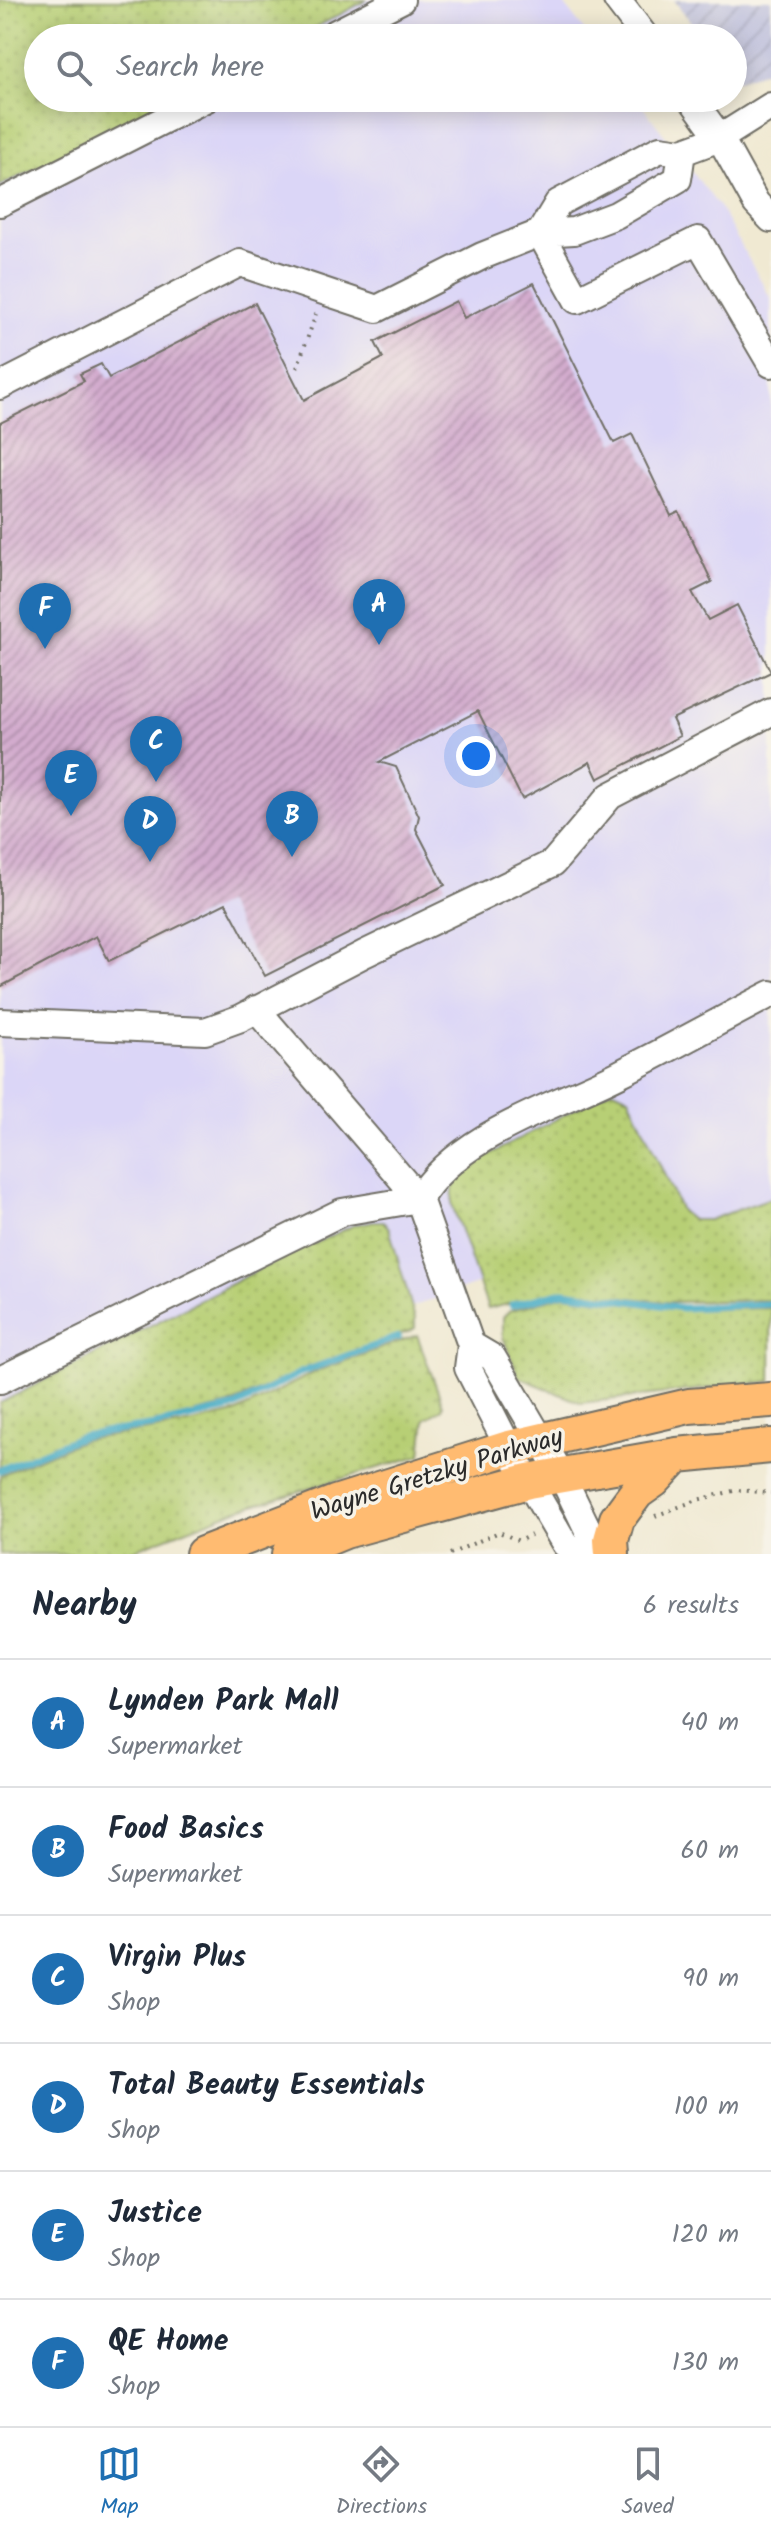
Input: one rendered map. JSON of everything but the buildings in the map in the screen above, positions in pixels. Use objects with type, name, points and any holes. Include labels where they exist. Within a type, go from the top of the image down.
[{"type":"main road","name":"Wayne Gretzky Parkway","points":[[203,1554],[335,1503],[525,1444],[689,1406],[771,1400]]},
{"type":"main road","name":"Wayne Gretzky Parkway","points":[[289,1554],[345,1531],[528,1481],[677,1455],[771,1446]]},
{"type":"main road","points":[[612,1554],[611,1540],[617,1519],[637,1492],[654,1480],[677,1455]]},
{"type":"street","points":[[354,24],[401,0]]},
{"type":"street","points":[[617,0],[635,24]]},
{"type":"street","points":[[540,233],[558,203],[660,149],[682,152],[720,138],[771,106]]},
{"type":"street","points":[[0,203],[179,112]]},
{"type":"street","points":[[701,112],[720,138],[756,203],[771,219]]},
{"type":"street","points":[[0,386],[240,263],[377,309],[482,256],[540,233],[574,231],[616,215],[678,179],[682,152]]},
{"type":"street","points":[[540,233],[577,300],[698,240],[771,364]]},
{"type":"street","points":[[0,1022],[205,1031],[241,1018],[553,863],[610,796],[771,712]]},
{"type":"street","points":[[0,1380],[342,1212],[419,1199],[430,1181],[467,1148],[621,1073],[771,994]]},
{"type":"street","points":[[256,1009],[419,1199],[471,1345],[493,1358],[525,1444],[528,1481],[565,1544],[580,1554]]},
{"type":"street","points":[[525,1444],[561,1474],[589,1532],[590,1554]]},
{"type":"path","points":[[297,368],[323,291]]},
{"type":"shaded area","points":[[0,0],[561,0],[579,24],[24,24],[24,112],[647,112],[720,208],[771,299],[771,1232],[658,1220],[0,1452]]},
{"type":"shaded area","points":[[674,0],[771,0],[771,69],[747,77],[747,24],[692,24]]},
{"type":"green space","points":[[0,0],[367,0],[322,24],[24,24],[24,112],[151,112],[0,186]]},
{"type":"green space","points":[[612,1089],[629,1097],[681,1211],[692,1220],[709,1220],[771,1198],[771,1300],[665,1302],[564,1290],[488,1309],[452,1204],[453,1188],[461,1170]]},
{"type":"green space","points":[[383,1221],[389,1228],[415,1328],[309,1367],[229,1405],[156,1423],[81,1434],[0,1468],[0,1403],[256,1271],[354,1225]]},
{"type":"green space","points":[[564,1295],[681,1310],[771,1308],[771,1381],[581,1403],[519,1377],[503,1337],[503,1317],[509,1311]]},
{"type":"green space","points":[[417,1335],[443,1405],[442,1409],[425,1419],[421,1455],[237,1510],[123,1554],[0,1554],[0,1475],[83,1440],[188,1424],[235,1413],[315,1372]]},
{"type":"waterway","points":[[512,1305],[564,1292],[683,1308],[771,1304]]},
{"type":"waterway","points":[[0,1470],[82,1436],[156,1425],[232,1408],[300,1373],[398,1337]]},
{"type":"place","name":"Lynden Park Mall","points":[[379,645]]},
{"type":"place","name":"QE Home","points":[[45,649]]},
{"type":"place","name":"Virgin Plus","points":[[156,782]]},
{"type":"place","name":"Justice","points":[[71,816]]},
{"type":"place","name":"Food Basics","points":[[292,857]]},
{"type":"place","name":"Total Beauty Essentials","points":[[150,862]]}]
